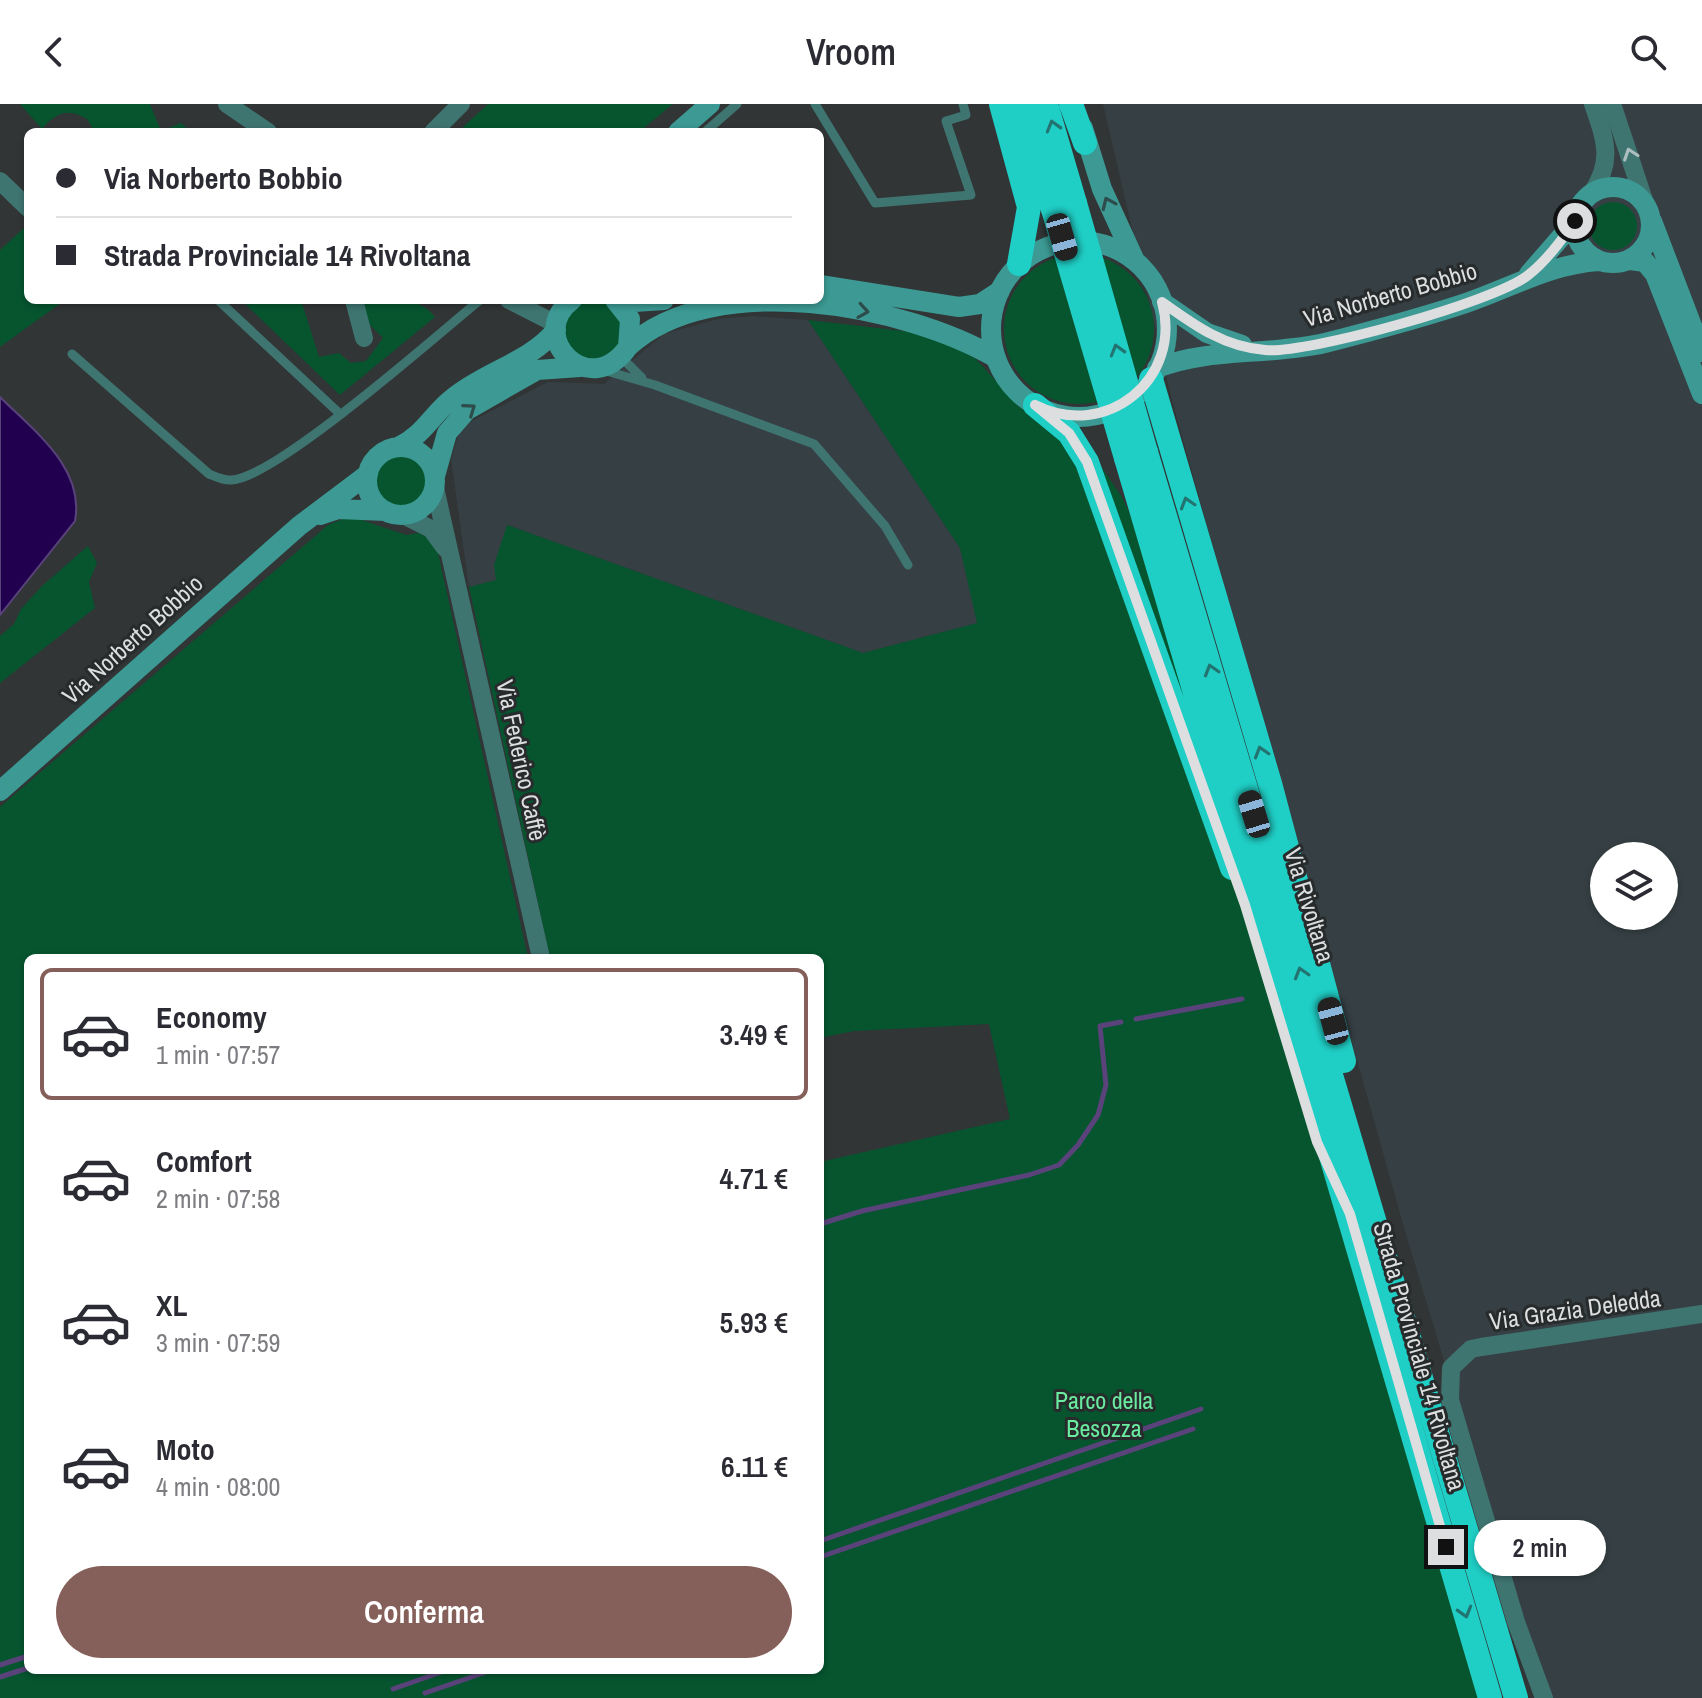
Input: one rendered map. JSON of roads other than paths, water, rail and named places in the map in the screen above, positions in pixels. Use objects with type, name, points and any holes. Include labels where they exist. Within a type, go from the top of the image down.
[{"type":"highway","points":[[1001,104],[1029,207],[1019,264]]},
{"type":"highway","points":[[1023,104],[1064,206],[1136,455]]},
{"type":"highway","points":[[1046,104],[1064,206]]},
{"type":"highway","points":[[1071,104],[1085,143]]},
{"type":"highway","points":[[1154,374],[1271,787],[1364,1138],[1379,1236]]},
{"type":"highway","points":[[1035,405],[1069,433],[1087,462],[1245,905],[1317,1142],[1350,1214]]},
{"type":"highway","name":"Via Rivoltana","points":[[1136,455],[1350,1214]]},
{"type":"highway","name":"Via Rivoltana","points":[[1136,455],[1379,1236]]},
{"type":"highway","name":"Strada Provinciale 14 Rivoltana","points":[[1350,1214],[1490,1698]]},
{"type":"highway","name":"Strada Provinciale 14 Rivoltana","points":[[1379,1236],[1516,1698]]},
{"type":"street","points":[[226,104],[243,128]]},
{"type":"street","points":[[226,104],[262,128]]},
{"type":"street","points":[[437,128],[461,104]]},
{"type":"street","points":[[683,128],[710,104]]},
{"type":"street","points":[[1080,104],[1085,143],[1135,262]]},
{"type":"street","points":[[1593,104],[1607,154],[1604,175],[1579,208],[1575,221],[1581,247],[1599,261],[1645,262],[1655,274],[1702,394]]},
{"type":"street","points":[[1612,104],[1648,211],[1702,352]]},
{"type":"street","points":[[0,181],[24,204]]},
{"type":"street","points":[[1592,193],[1607,187],[1622,188],[1636,195],[1648,211],[1647,243],[1630,260]]},
{"type":"street","name":"Via Norberto Bobbio","points":[[1526,276],[1575,221]]},
{"type":"street","name":"Via Norberto Bobbio","points":[[1154,374],[1166,339],[1162,302],[1148,275],[1135,262],[1106,245],[1080,241],[1054,245],[1019,264],[1000,291],[991,324],[996,358],[1014,388],[1035,405],[1067,416],[1095,415],[1126,403],[1154,374],[1196,355],[1315,345],[1466,303],[1526,276],[1577,263],[1599,261]]},
{"type":"street","points":[[824,286],[959,307],[980,304],[1000,291]]},
{"type":"street","name":"Via Norberto Bobbio","points":[[1162,302],[1221,341],[1265,350]]},
{"type":"street","points":[[355,304],[364,338]]},
{"type":"street","points":[[529,304],[564,311]]},
{"type":"street","points":[[535,304],[564,311]]},
{"type":"street","points":[[619,304],[630,319],[624,352]]},
{"type":"street","name":"Via Norberto Bobbio","points":[[435,482],[447,433],[467,410],[537,370],[590,368],[624,352],[646,332],[676,318],[718,307],[751,304]]},
{"type":"street","name":"Via Norberto Bobbio","points":[[773,304],[891,315],[963,338],[996,358]]},
{"type":"street","points":[[564,311],[560,348],[590,368]]},
{"type":"street","name":"Via Norberto Bobbio","points":[[0,791],[299,526],[368,474],[379,455],[415,439],[455,396],[539,346],[564,311]]},
{"type":"street","points":[[398,447],[418,451],[432,466],[457,572]]},
{"type":"street","points":[[368,474],[371,496],[394,513],[438,535],[457,572]]},
{"type":"street","points":[[394,513],[423,507],[435,482]]},
{"type":"street","name":"Via Norberto Bobbio","points":[[299,526],[338,509],[394,513]]},
{"type":"street","name":"Via Federico Caffè","points":[[457,572],[540,954]]},
{"type":"street","name":"Via Grazia Deledda","points":[[1544,1698],[1516,1622],[1450,1400],[1449,1377],[1458,1360],[1481,1347],[1702,1314]]},
{"type":"lane","points":[[710,128],[737,104]]},
{"type":"lane","points":[[815,104],[875,203],[971,195],[946,121],[966,115],[963,104]]},
{"type":"lane","points":[[222,304],[339,413]]},
{"type":"lane","points":[[72,354],[209,474],[233,480],[264,468],[305,443],[475,304]]},
{"type":"lane","points":[[624,352],[644,381]]},
{"type":"lane","points":[[590,368],[644,381],[814,444],[885,526],[908,565]]},
{"type":"waterway","points":[[1136,1019],[1242,999]]},
{"type":"waterway","points":[[824,1223],[862,1211],[1029,1175],[1059,1165],[1078,1145],[1098,1115],[1106,1085],[1100,1026],[1121,1022]]},
{"type":"waterway","points":[[824,1540],[1201,1409]]},
{"type":"waterway","points":[[824,1556],[1193,1429]]},
{"type":"waterway","points":[[0,1665],[24,1657]]},
{"type":"waterway","points":[[0,1677],[24,1669]]},
{"type":"waterway","points":[[393,1689],[436,1674]]},
{"type":"waterway","points":[[425,1693],[480,1674]]},
{"type":"park label","name":"Parco della Besozza","points":[[1104,1414]]}]
